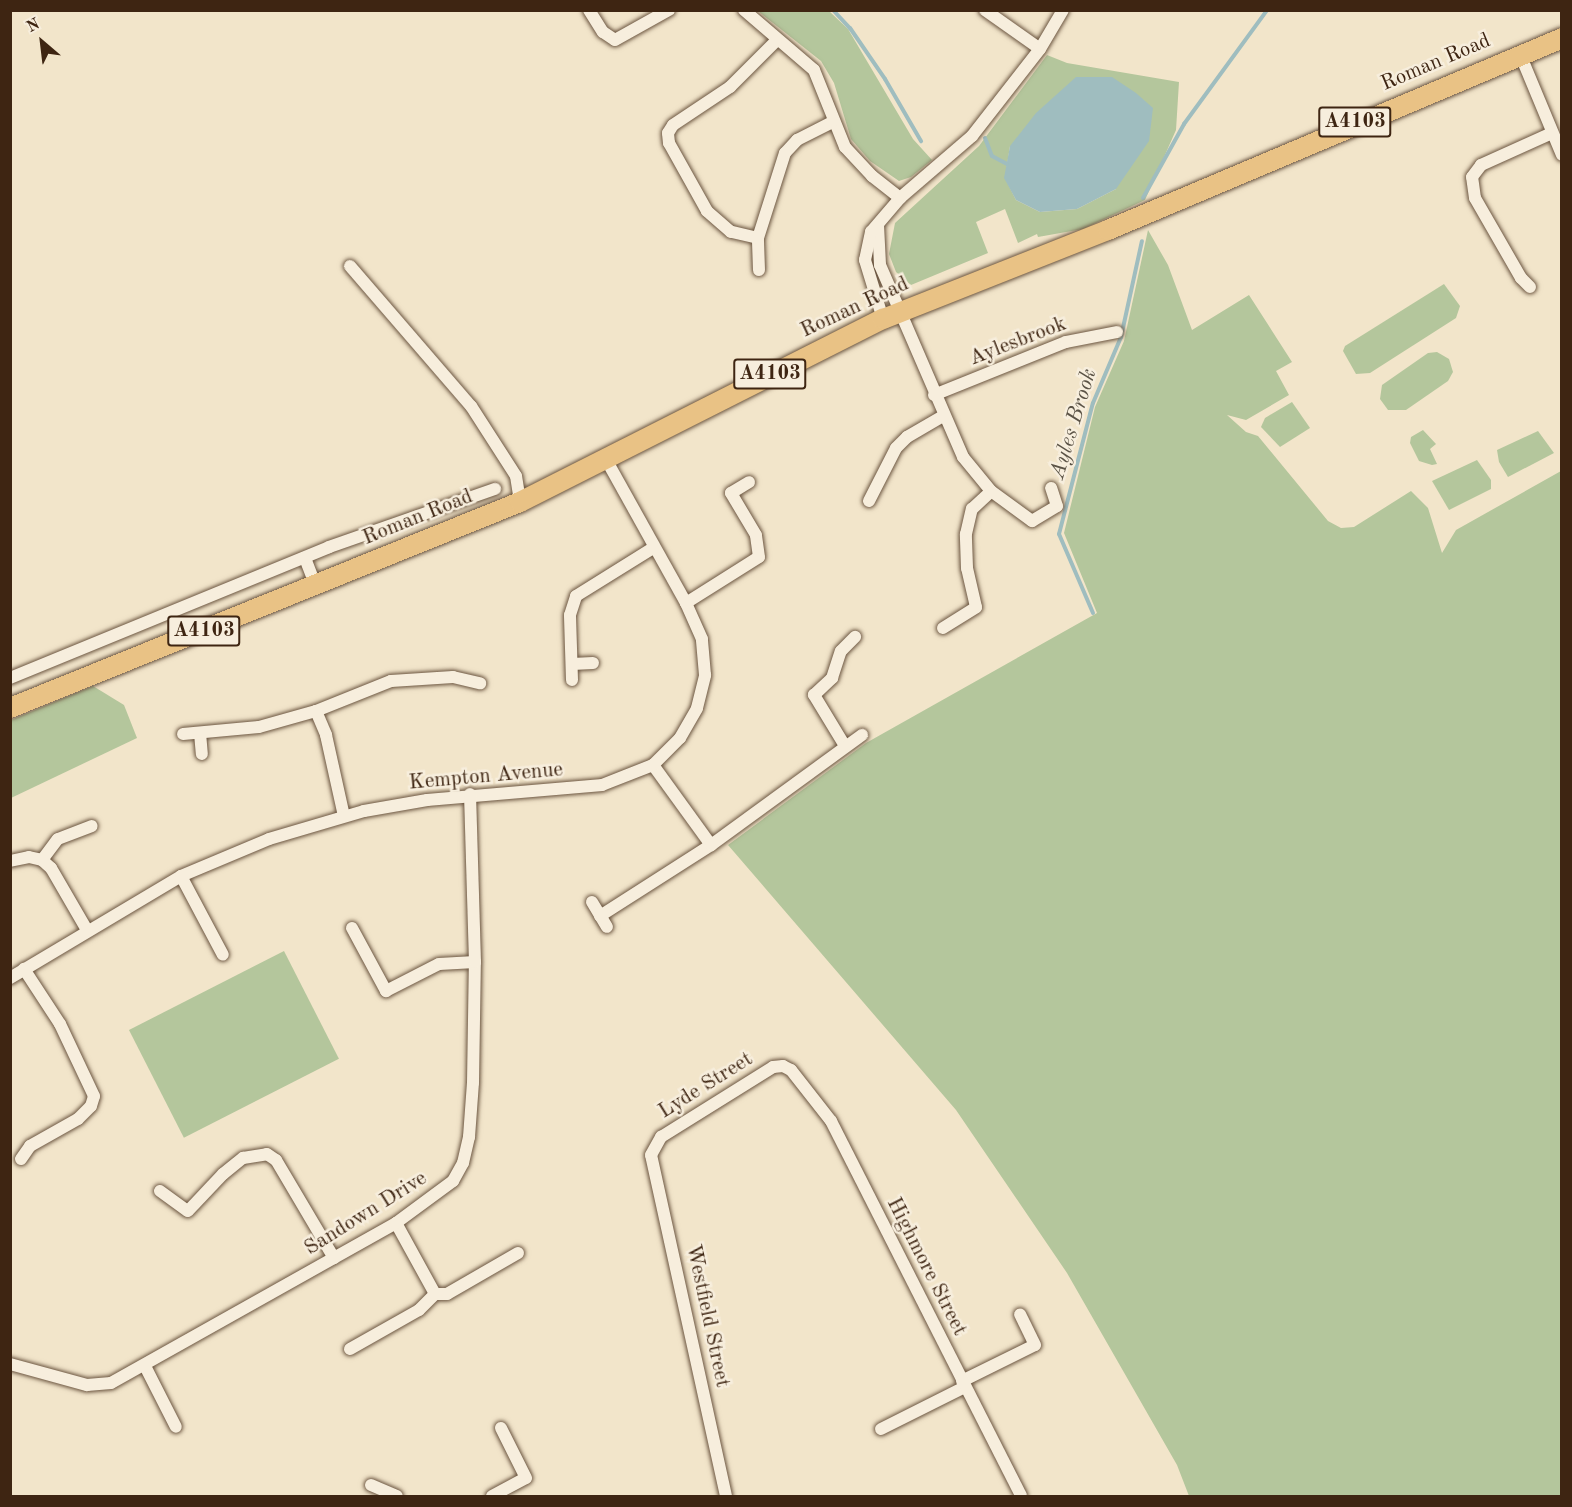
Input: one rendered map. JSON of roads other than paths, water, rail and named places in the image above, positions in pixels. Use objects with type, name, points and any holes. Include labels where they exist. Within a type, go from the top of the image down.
[{"type":"main road","name":"Roman Road","points":[[10,708],[520,502],[883,319],[1117,226],[1562,38]]},
{"type":"street","points":[[589,10],[603,32],[615,40],[669,10]]},
{"type":"street","points":[[744,10],[776,41],[800,55],[820,79],[832,122],[851,155],[900,198]]},
{"type":"street","points":[[985,10],[1040,49]]},
{"type":"street","points":[[883,319],[865,260],[867,242],[900,198],[972,136],[1040,49],[1063,10]]},
{"type":"street","points":[[758,238],[731,232],[718,224],[685,172],[668,134],[673,125],[730,87],[776,41]]},
{"type":"street","points":[[1520,54],[1550,134],[1562,155]]},
{"type":"street","points":[[759,270],[758,238],[785,153],[797,140],[832,122]]},
{"type":"street","points":[[1530,287],[1521,278],[1475,198],[1472,177],[1481,165],[1550,134]]},
{"type":"street","points":[[878,225],[880,265],[902,311],[934,395],[963,458],[991,491],[1032,520],[1057,506],[1051,488]]},
{"type":"street","points":[[350,266],[471,406],[516,476],[520,502]]},
{"type":"street","name":"Aylesbrook","points":[[934,395],[1066,342],[1117,332]]},
{"type":"street","points":[[868,501],[896,448],[943,416]]},
{"type":"street","name":"Kempton Avenue","points":[[10,978],[181,876],[243,848],[344,816],[470,794],[602,785],[653,765],[680,738],[703,692],[702,639],[686,603],[606,459]]},
{"type":"street","points":[[686,603],[759,557],[756,536],[731,493],[749,482]]},
{"type":"street","name":"Roman Road","points":[[10,678],[305,558],[495,489]]},
{"type":"street","points":[[943,628],[976,607],[968,568],[966,534],[972,509],[991,491]]},
{"type":"street","points":[[572,680],[570,615],[576,596],[654,548]]},
{"type":"street","points":[[305,558],[316,586]]},
{"type":"street","points":[[845,746],[814,695],[832,678],[841,651],[855,637]]},
{"type":"street","points":[[572,664],[593,663]]},
{"type":"street","points":[[183,734],[259,727],[316,711],[391,681],[453,677],[480,682]]},
{"type":"street","points":[[316,711],[326,735],[344,816]]},
{"type":"street","points":[[200,733],[202,754]]},
{"type":"street","points":[[600,916],[711,845],[862,735]]},
{"type":"street","points":[[653,765],[711,845]]},
{"type":"street","name":"Sandown Drive","points":[[10,1364],[87,1385],[111,1383],[145,1366],[396,1223],[436,1197],[453,1181],[463,1163],[473,1083],[475,962],[470,794]]},
{"type":"street","points":[[42,860],[58,839],[92,826]]},
{"type":"street","points":[[10,861],[29,857],[42,860],[68,891],[87,930]]},
{"type":"street","points":[[181,876],[223,955]]},
{"type":"street","points":[[592,902],[607,927]]},
{"type":"street","points":[[352,928],[386,991],[440,964],[475,962]]},
{"type":"street","points":[[21,1159],[30,1146],[78,1119],[91,1107],[94,1096],[65,1033],[24,969]]},
{"type":"street","name":"Lyde Street","points":[[654,1145],[773,1067],[783,1066]]},
{"type":"street","name":"Highmore Street","points":[[783,1066],[791,1070],[831,1121],[1021,1497]]},
{"type":"street","name":"Westfield Street","points":[[654,1145],[651,1155],[726,1497]]},
{"type":"street","points":[[160,1191],[188,1211],[212,1190],[223,1174],[243,1158],[267,1154],[276,1160],[334,1258]]},
{"type":"street","points":[[396,1223],[435,1294]]},
{"type":"street","points":[[350,1349],[419,1310],[435,1294],[447,1294],[518,1252]]},
{"type":"street","points":[[881,1429],[1035,1345],[1020,1314]]},
{"type":"street","points":[[145,1366],[176,1427]]},
{"type":"street","points":[[492,1497],[526,1478],[501,1428]]},
{"type":"street","points":[[371,1485],[397,1497]]},
{"type":"water","points":[[1076,77],[1112,77],[1136,93],[1153,108],[1149,141],[1116,189],[1077,209],[1040,212],[1016,200],[1004,178],[1010,146],[1036,113]]},
{"type":"waterway","points":[[833,10],[850,28],[885,79],[921,141]]},
{"type":"waterway","name":"Ayles Brook","points":[[1143,198],[1184,124],[1267,10]]},
{"type":"waterway","points":[[985,138],[992,156],[1007,164]]},
{"type":"waterway","name":"Ayles Brook","points":[[1093,613],[1059,534],[1093,403],[1121,337],[1142,241]]}]
